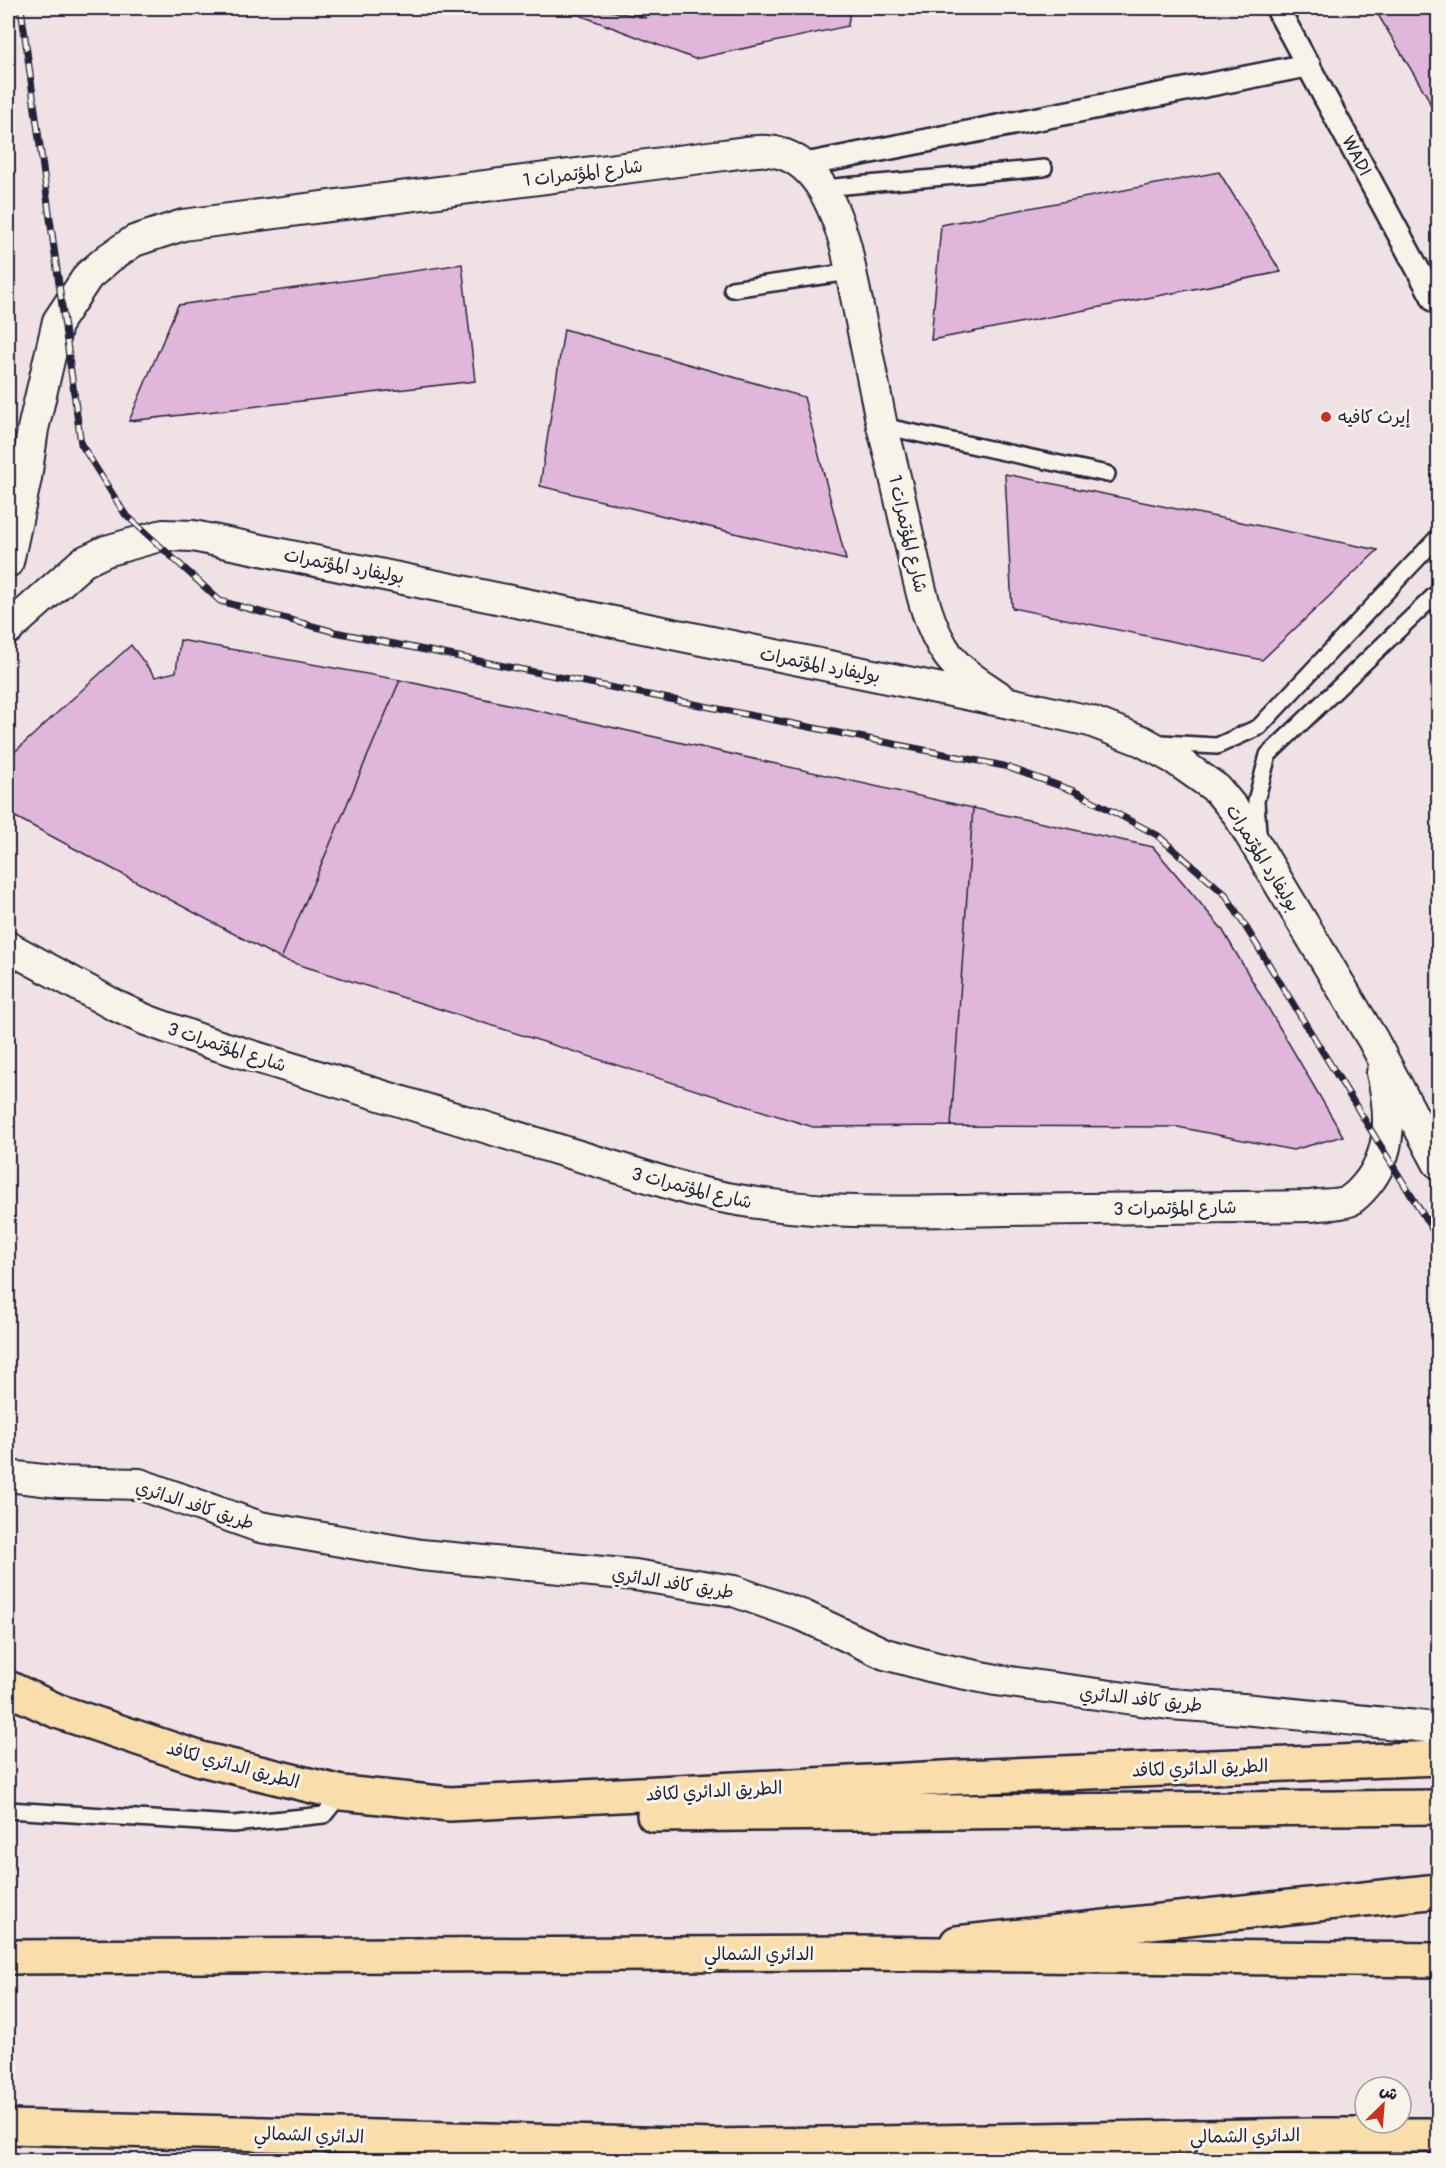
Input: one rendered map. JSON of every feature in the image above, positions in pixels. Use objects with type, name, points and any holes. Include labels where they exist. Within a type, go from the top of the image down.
[{"type":"main road","name":"الطريق الدائري لكافد","points":[[8,1688],[57,1711],[201,1759],[342,1793],[450,1804],[962,1778],[1438,1758]]},
{"type":"main road","points":[[450,1804],[587,1815],[1438,1807]]},
{"type":"main road","points":[[855,1953],[1438,1891]]},
{"type":"main road","name":"الدائري الشمالي","points":[[8,1957],[855,1953],[1438,1959]]},
{"type":"main road","name":"الدائري الشمالي","points":[[8,2127],[715,2146],[1308,2135],[1438,2135]]},
{"type":"main road","points":[[1308,2135],[1438,2149]]},
{"type":"main road","points":[[715,2146],[818,2160]]},
{"type":"street","name":"WADI","points":[[1277,8],[1310,65],[1435,302],[1438,303]]},
{"type":"street","points":[[803,165],[1310,65]]},
{"type":"street","name":"شارع المؤتمرات 1","points":[[8,562],[26,478],[33,429],[58,321],[88,276],[134,241],[183,225],[724,154],[758,151],[780,153],[803,165],[823,188],[839,222],[882,426],[920,588],[937,636],[949,657],[969,676],[1005,702]]},
{"type":"street","name":"بوليفارد المؤتمرات","points":[[8,630],[83,562],[106,551],[163,535],[193,536],[1090,721],[1142,741],[1176,760],[1216,789],[1237,813],[1373,1040],[1438,1163]]},
{"type":"street","name":"شارع المؤتمرات 3","points":[[8,946],[114,1005],[146,1020],[210,1043],[687,1189],[745,1202],[807,1210],[927,1212],[1311,1206],[1348,1201],[1361,1191],[1377,1172],[1385,1153],[1389,1120],[1388,1098],[1373,1040]]},
{"type":"street","name":"طريق كافد الدائري","points":[[8,1476],[60,1482],[139,1484],[260,1527],[422,1555],[635,1575],[734,1591],[804,1616],[885,1654],[996,1680],[1169,1704],[1438,1728]]},
{"type":"lane","points":[[823,188],[1044,168]]},
{"type":"lane","points":[[732,289],[850,272]]},
{"type":"lane","points":[[882,426],[1107,474]]},
{"type":"lane","points":[[1142,741],[1180,746],[1217,746],[1259,727],[1438,537]]},
{"type":"lane","points":[[1265,859],[1255,814],[1256,801],[1268,755],[1438,592]]},
{"type":"lane","points":[[8,1810],[233,1824],[324,1815],[342,1793]]},
{"type":"building","points":[[561,8],[596,8],[646,18],[623,8],[850,8],[848,26],[695,59]]},
{"type":"building","points":[[1374,8],[1438,8],[1438,124],[1427,96]]},
{"type":"building","points":[[1219,172],[1281,272],[931,340],[941,225]]},
{"type":"building","points":[[462,264],[475,381],[129,421],[178,305]]},
{"type":"building","points":[[564,329],[804,397],[846,560],[540,486]]},
{"type":"building","points":[[1005,474],[1378,550],[1262,660],[1012,608]]},
{"type":"building","points":[[180,640],[400,680],[281,959],[8,813],[8,758],[131,645],[155,677],[176,672]]},
{"type":"building","points":[[400,680],[973,808],[951,1126],[813,1127],[281,959]]},
{"type":"building","points":[[973,808],[1153,847],[1222,929],[1343,1136],[1293,1150],[1178,1127],[951,1126]]},
{"type":"railway","points":[[21,8],[81,444],[125,514],[220,601],[335,632],[1004,766],[1074,791],[1157,835],[1226,895],[1438,1239]]},
{"type":"place","name":"إيرث كافيه","points":[[1326,417]]}]
